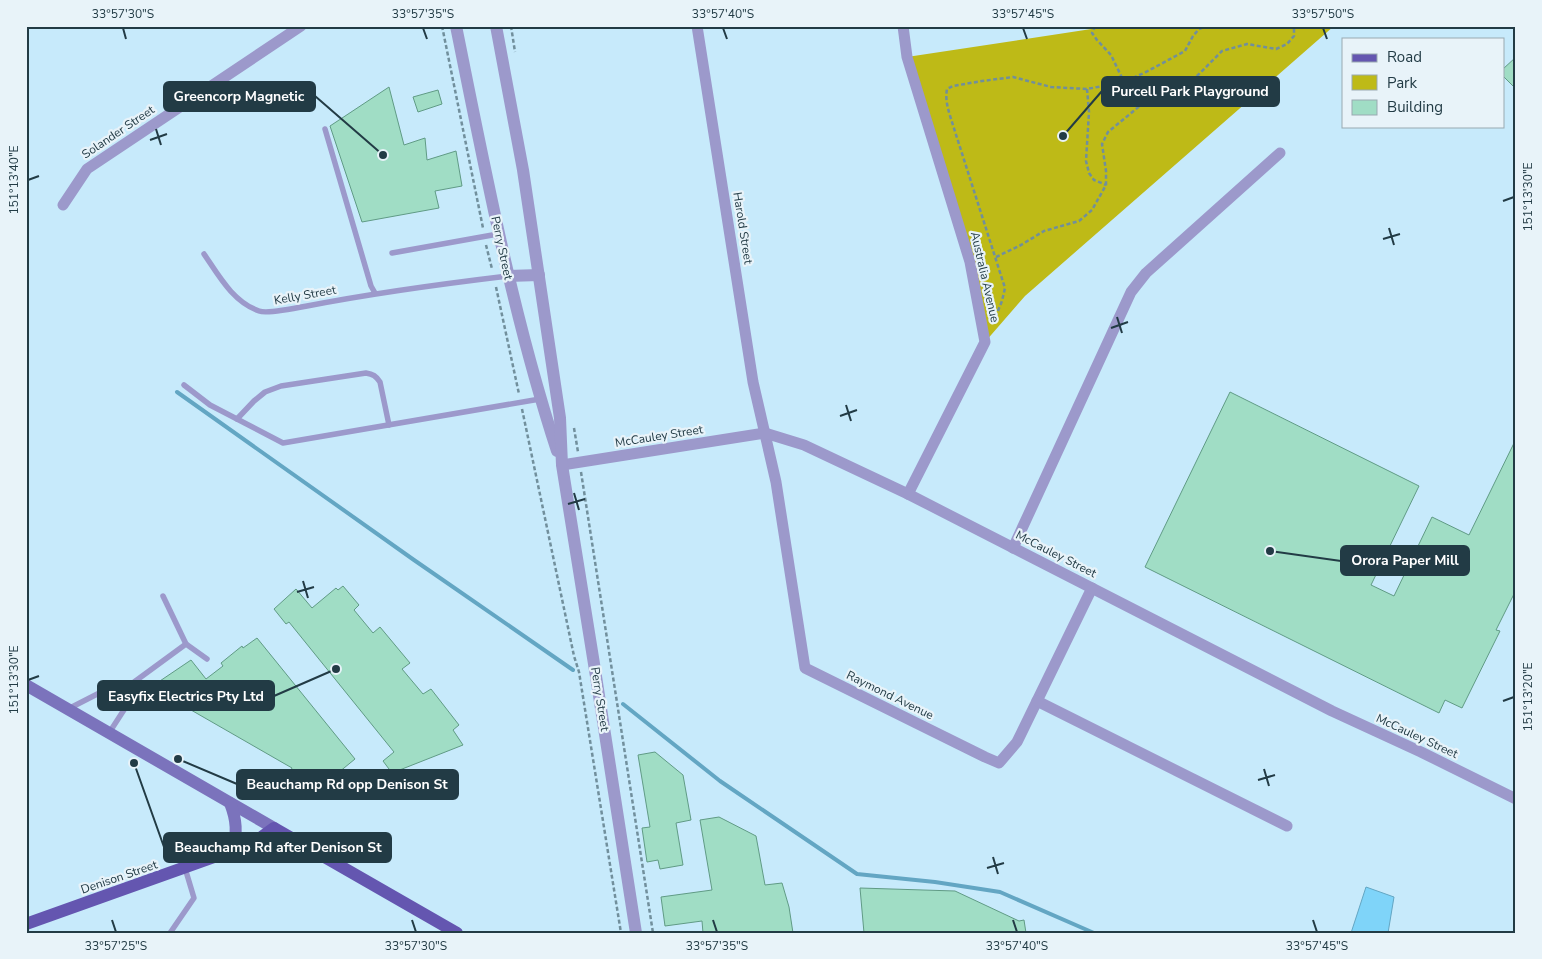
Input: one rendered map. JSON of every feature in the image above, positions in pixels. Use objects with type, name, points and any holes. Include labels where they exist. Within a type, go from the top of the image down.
[{"type":"main road","points":[[26,685],[457,933]]},
{"type":"main road","points":[[230,803],[237,828],[232,851]]},
{"type":"main road","name":"Denison Street","points":[[26,924],[253,843],[274,828]]},
{"type":"street","name":"Solander Street","points":[[63,205],[87,169],[301,26]]},
{"type":"street","name":"Perry Street","points":[[456,26],[508,276],[540,400],[562,465]]},
{"type":"street","name":"Perry Street","points":[[496,26],[523,170],[560,418],[562,465],[636,933]]},
{"type":"street","name":"Harold Street","points":[[697,26],[754,382],[765,433]]},
{"type":"street","name":"Australia Avenue","points":[[903,26],[907,57],[970,262],[985,342],[908,494]]},
{"type":"street","points":[[1013,548],[1131,292],[1146,273],[1280,153]]},
{"type":"street","points":[[508,276],[539,275]]},
{"type":"street","name":"McCauley Street","points":[[562,465],[765,433],[804,445],[908,494],[1332,711],[1516,799]]},
{"type":"street","name":"Raymond Avenue","points":[[765,433],[776,482],[805,668],[985,757],[999,763],[1018,742],[1092,588]]},
{"type":"street","points":[[1037,701],[1287,826]]},
{"type":"lane","points":[[325,129],[371,286],[375,293]]},
{"type":"lane","points":[[392,253],[499,234]]},
{"type":"lane","name":"Kelly Street","points":[[204,254],[232,294],[248,306],[261,312],[292,309],[375,293],[508,276]]},
{"type":"lane","points":[[237,419],[265,392],[281,386],[366,373],[376,377],[380,382],[389,425]]},
{"type":"lane","points":[[184,385],[210,404],[283,443],[540,400]]},
{"type":"lane","points":[[163,596],[186,644],[208,659]]},
{"type":"lane","points":[[68,709],[111,687],[130,685],[186,644]]},
{"type":"lane","points":[[130,685],[144,698]]},
{"type":"lane","points":[[109,733],[131,699],[130,685]]},
{"type":"lane","points":[[170,933],[194,898],[185,868]]},
{"type":"path","points":[[442,26],[484,236],[574,656],[580,672],[621,933]]},
{"type":"path","points":[[511,26],[515,55]]},
{"type":"path","points":[[1095,26],[1092,33],[1112,55],[1124,82]]},
{"type":"path","points":[[985,342],[1002,301],[1005,288],[951,119],[946,96],[947,89],[953,86],[982,81],[1013,78],[1051,87],[1087,89],[1124,82],[1185,51],[1193,36],[1199,29],[1206,26]]},
{"type":"path","points":[[996,257],[1044,231],[1079,220],[1092,210],[1106,185],[1102,144],[1108,132],[1147,100],[1168,96],[1183,90],[1222,51],[1247,44],[1276,49],[1287,44],[1294,36],[1294,26]]},
{"type":"path","points":[[1087,89],[1090,112],[1086,161],[1089,173],[1094,180],[1106,185]]},
{"type":"path","points":[[573,424],[653,933]]},
{"type":"green space","points":[[1111,26],[1334,26],[1025,296],[985,342],[970,262],[907,57]]},
{"type":"water","points":[[1366,887],[1394,897],[1388,933],[1351,933]]},
{"type":"building","points":[[1516,57],[1516,89],[1504,77],[1504,68]]},
{"type":"building","points":[[389,87],[404,145],[425,138],[427,160],[456,151],[462,186],[435,191],[439,208],[362,222],[330,126]]},
{"type":"building","points":[[438,90],[442,104],[418,112],[413,97]]},
{"type":"building","points":[[1230,392],[1419,486],[1371,585],[1394,596],[1432,517],[1469,535],[1516,439],[1516,590],[1496,630],[1500,631],[1462,708],[1445,700],[1439,713],[1145,567]]},
{"type":"building","points":[[343,586],[359,605],[354,610],[373,633],[380,627],[410,663],[402,669],[423,694],[431,689],[459,725],[453,730],[463,745],[392,773],[383,761],[394,752],[289,622],[286,624],[274,609],[296,589],[312,608],[336,588],[338,590]]},
{"type":"building","points":[[257,638],[355,759],[322,786],[309,779],[305,784],[289,774],[292,768],[151,687],[191,660],[206,679],[223,666],[221,663],[242,646],[243,648]]},
{"type":"building","points":[[655,752],[683,775],[691,820],[676,823],[683,865],[660,869],[658,860],[647,862],[642,828],[650,827],[638,755]]},
{"type":"building","points":[[719,817],[756,836],[765,885],[782,883],[789,907],[793,933],[703,933],[702,921],[665,926],[661,897],[712,890],[700,820]]},
{"type":"building","points":[[860,888],[955,891],[1019,921],[1024,920],[1026,933],[864,933]]},
{"type":"waterway","points":[[177,392],[573,670]]},
{"type":"waterway","points":[[623,704],[720,781],[857,874],[935,882],[1000,892],[1094,933]]},
{"type":"place","name":"Purcell Park Playground","points":[[1063,136]]},
{"type":"place","name":"Greencorp Magnetic","points":[[383,155]]},
{"type":"place","name":"Orora Paper Mill","points":[[1270,551]]},
{"type":"place","name":"Easyfix Electrics Pty Ltd","points":[[336,669]]},
{"type":"place","name":"Beauchamp Rd opp Denison St","points":[[178,759]]},
{"type":"place","name":"Beauchamp Rd after Denison St","points":[[134,763]]}]
